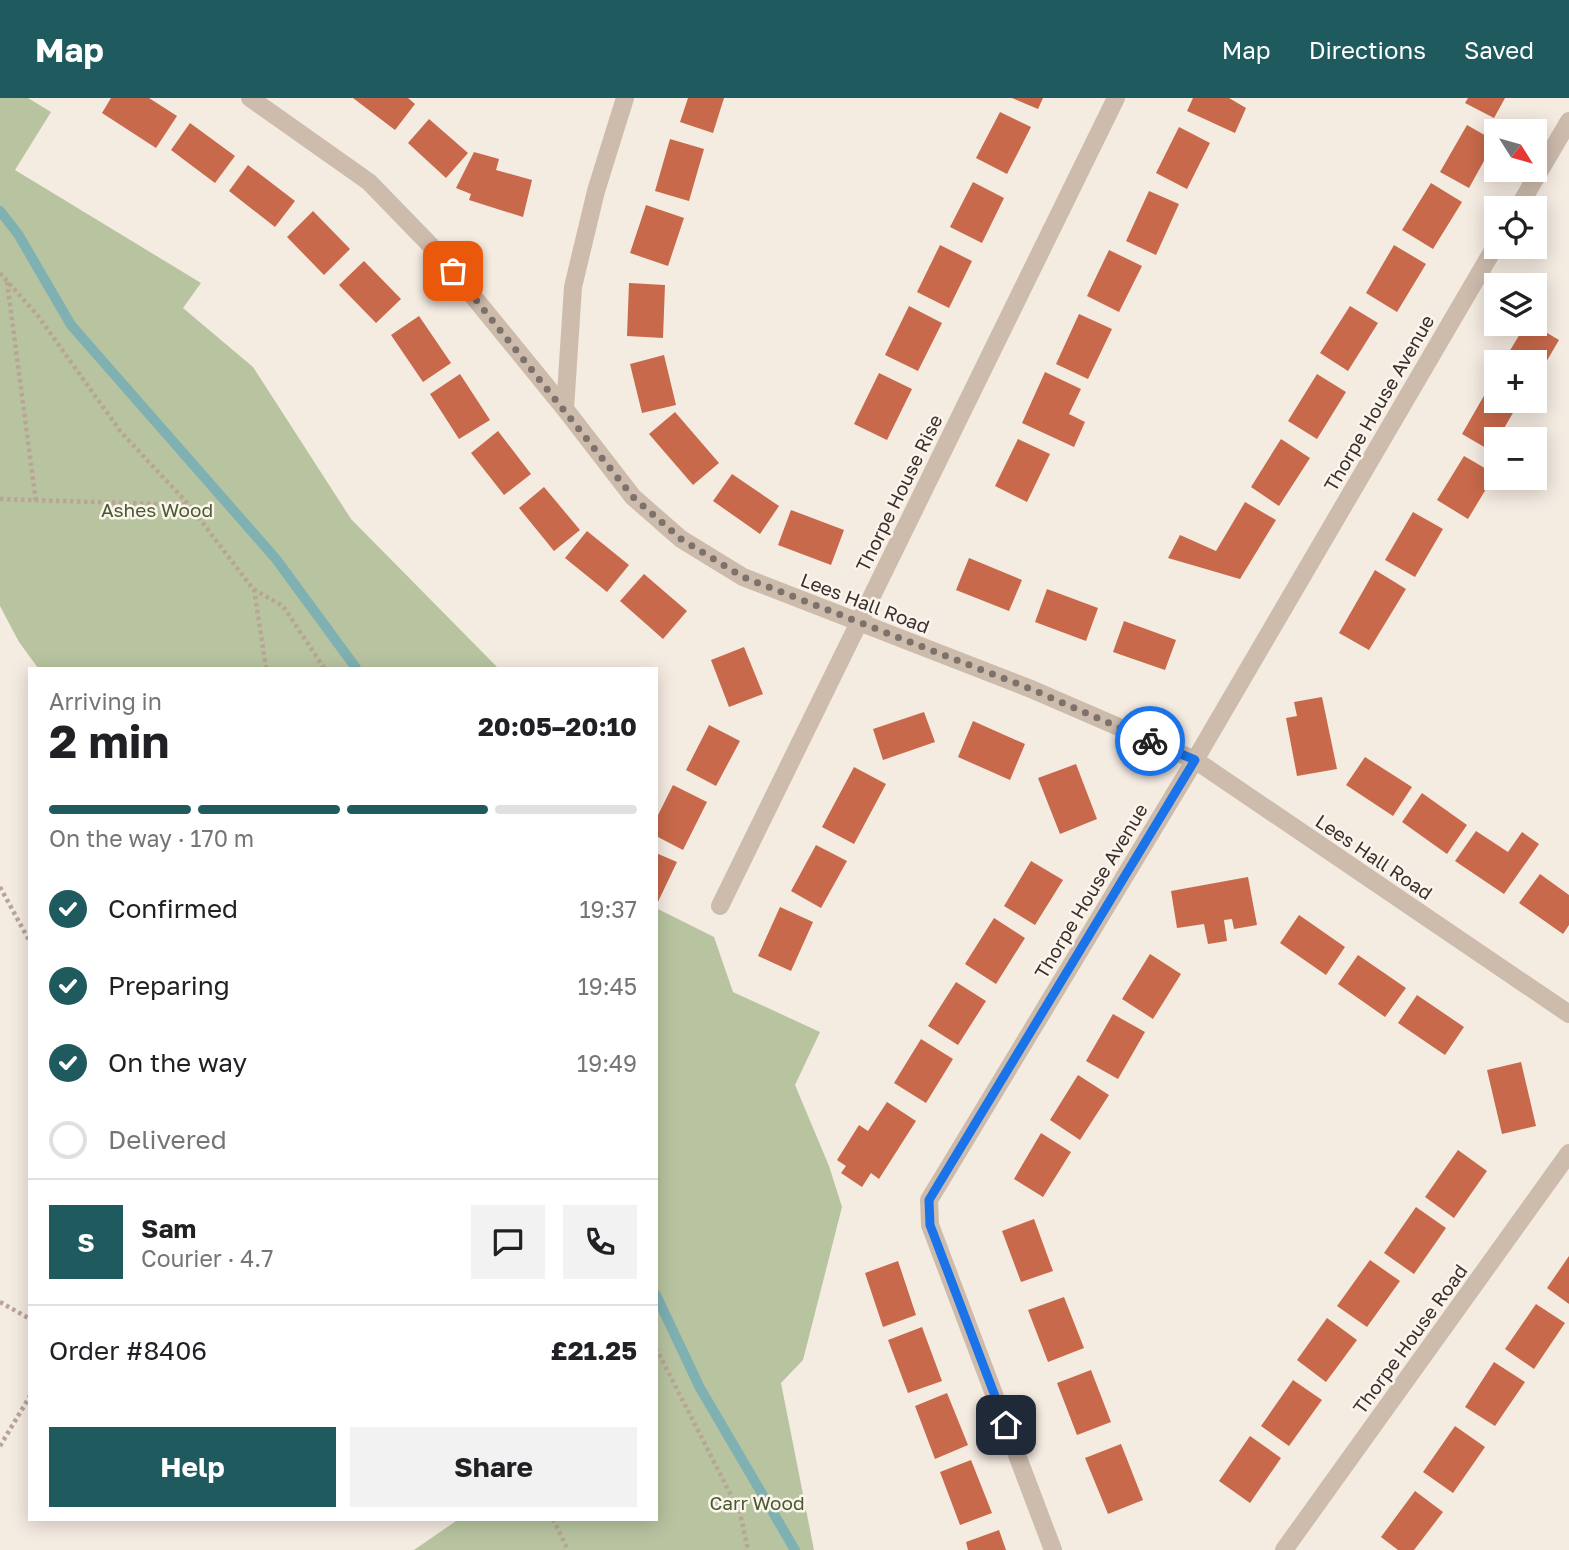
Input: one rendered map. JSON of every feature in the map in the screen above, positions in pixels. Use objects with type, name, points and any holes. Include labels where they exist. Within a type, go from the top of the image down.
[{"type":"street","name":"Lees Hall Road","points":[[250,98],[369,182],[437,252],[633,497],[681,539],[743,577],[1031,689],[1195,760],[1569,1014]]},
{"type":"street","points":[[565,409],[573,287],[596,191],[625,98]]},
{"type":"street","name":"Thorpe House Rise","points":[[720,906],[1116,98]]},
{"type":"street","points":[[1525,196],[1568,125]]},
{"type":"street","name":"Thorpe House Avenue","points":[[1053,1550],[930,1225],[929,1200],[1195,760],[1488,259]]},
{"type":"street","name":"Thorpe House Road","points":[[1284,1550],[1569,1153]]},
{"type":"path","points":[[0,273],[38,316],[121,432],[188,505],[253,589],[282,606],[323,667]]},
{"type":"path","points":[[7,281],[36,502]]},
{"type":"path","points":[[0,499],[188,505]]},
{"type":"path","points":[[253,589],[266,667]]},
{"type":"path","points":[[0,887],[28,938]]},
{"type":"path","points":[[0,1302],[28,1318]]},
{"type":"path","points":[[658,1352],[740,1513],[748,1550]]},
{"type":"path","points":[[0,1446],[28,1399]]},
{"type":"path","points":[[554,1521],[568,1550]]},
{"type":"green space","name":"Ashes Wood","points":[[0,98],[28,98],[51,112],[15,170],[201,283],[183,308],[253,367],[351,519],[497,667],[37,667],[19,642],[0,606]]},
{"type":"green space","name":"Carr Wood","points":[[658,909],[714,937],[733,992],[820,1032],[795,1085],[829,1166],[842,1207],[803,1360],[781,1383],[814,1550],[414,1550],[456,1521],[658,1521]]},
{"type":"building","points":[[111,98],[149,98],[177,116],[156,148],[102,113]]},
{"type":"building","points":[[353,98],[408,98],[415,104],[395,130]]},
{"type":"building","points":[[688,98],[724,98],[713,133],[680,122]]},
{"type":"building","points":[[1012,98],[1043,98],[1038,109]]},
{"type":"building","points":[[1193,98],[1229,98],[1246,108],[1235,133],[1187,111]]},
{"type":"building","points":[[1468,98],[1505,98],[1494,118],[1465,103]]},
{"type":"building","points":[[1000,112],[1031,127],[1007,174],[976,158]]},
{"type":"building","points":[[429,119],[468,153],[446,178],[408,143]]},
{"type":"building","points":[[190,123],[235,156],[215,183],[171,150]]},
{"type":"building","points":[[1467,125],[1484,135],[1484,161],[1469,188],[1440,172]]},
{"type":"building","points":[[1179,127],[1210,143],[1187,189],[1156,173]]},
{"type":"building","points":[[670,139],[704,149],[689,201],[655,191]]},
{"type":"building","points":[[474,152],[499,159],[496,170],[532,180],[523,217],[469,200],[471,194],[456,188]]},
{"type":"building","points":[[248,165],[295,201],[275,227],[229,191]]},
{"type":"building","points":[[973,182],[1004,198],[982,243],[950,227]]},
{"type":"building","points":[[1431,183],[1462,202],[1433,249],[1402,230]]},
{"type":"building","points":[[1149,191],[1179,204],[1156,255],[1126,241]]},
{"type":"building","points":[[646,205],[684,218],[668,266],[630,253]]},
{"type":"building","points":[[313,211],[350,249],[324,275],[287,237]]},
{"type":"building","points":[[940,245],[972,261],[949,308],[917,292]]},
{"type":"building","points":[[1394,245],[1426,264],[1397,312],[1366,293]]},
{"type":"building","points":[[1109,250],[1142,266],[1119,312],[1087,296]]},
{"type":"building","points":[[364,261],[401,299],[376,323],[339,285]]},
{"type":"building","points":[[629,283],[665,285],[663,338],[627,336]]},
{"type":"building","points":[[909,306],[942,323],[918,371],[885,355]]},
{"type":"building","points":[[1350,306],[1378,323],[1348,371],[1320,353]]},
{"type":"building","points":[[1079,314],[1112,329],[1088,379],[1056,364]]},
{"type":"building","points":[[419,316],[451,363],[423,382],[391,335]]},
{"type":"building","points":[[1547,333],[1559,340],[1547,360],[1547,350],[1510,350],[1519,336],[1547,336]]},
{"type":"building","points":[[664,355],[676,405],[642,413],[630,364]]},
{"type":"building","points":[[1045,372],[1081,389],[1069,414],[1085,422],[1074,447],[1022,423]]},
{"type":"building","points":[[879,373],[912,389],[887,440],[854,424]]},
{"type":"building","points":[[460,374],[490,420],[459,439],[430,394]]},
{"type":"building","points":[[1317,374],[1346,392],[1317,439],[1288,421]]},
{"type":"building","points":[[1484,396],[1484,413],[1513,413],[1505,427],[1484,427],[1484,447],[1462,434]]},
{"type":"building","points":[[675,412],[719,463],[693,485],[649,434]]},
{"type":"building","points":[[498,431],[531,474],[504,495],[471,453]]},
{"type":"building","points":[[1018,439],[1050,454],[1027,502],[995,486]]},
{"type":"building","points":[[1281,439],[1310,458],[1279,506],[1251,487]]},
{"type":"building","points":[[1464,456],[1484,468],[1485,490],[1468,519],[1437,500]]},
{"type":"building","points":[[732,474],[779,506],[760,534],[713,501]]},
{"type":"building","points":[[544,487],[580,530],[554,551],[519,508]]},
{"type":"building","points":[[1245,502],[1276,520],[1240,579],[1168,558],[1180,535],[1216,551]]},
{"type":"building","points":[[791,510],[844,530],[831,565],[778,545]]},
{"type":"building","points":[[1413,512],[1443,529],[1415,577],[1385,560]]},
{"type":"building","points":[[587,531],[629,565],[607,592],[565,558]]},
{"type":"building","points":[[969,558],[1022,580],[1009,611],[956,590]]},
{"type":"building","points":[[1375,570],[1406,589],[1369,650],[1339,633]]},
{"type":"building","points":[[644,574],[687,611],[663,639],[620,601]]},
{"type":"building","points":[[1047,589],[1098,608],[1086,641],[1035,622]]},
{"type":"building","points":[[1124,621],[1176,640],[1165,670],[1113,652]]},
{"type":"building","points":[[744,647],[763,694],[729,707],[711,660]]},
{"type":"building","points":[[1322,697],[1337,769],[1297,776],[1286,718],[1297,716],[1294,702]]},
{"type":"building","points":[[924,712],[935,742],[883,760],[873,729]]},
{"type":"building","points":[[973,721],[1025,744],[1010,780],[958,757]]},
{"type":"building","points":[[709,725],[740,741],[716,786],[686,770]]},
{"type":"building","points":[[1365,757],[1412,787],[1393,816],[1346,785]]},
{"type":"building","points":[[1076,764],[1097,819],[1060,834],[1038,778]]},
{"type":"building","points":[[854,767],[886,784],[854,844],[822,827]]},
{"type":"building","points":[[673,785],[707,802],[683,850],[658,837],[658,815]]},
{"type":"building","points":[[1422,793],[1467,825],[1447,854],[1402,822]]},
{"type":"building","points":[[1476,831],[1508,852],[1522,832],[1539,844],[1504,894],[1455,861]]},
{"type":"building","points":[[816,845],[847,861],[821,908],[791,891]]},
{"type":"building","points":[[658,854],[677,862],[658,902]]},
{"type":"building","points":[[1031,861],[1063,880],[1035,925],[1004,906]]},
{"type":"building","points":[[1540,874],[1569,895],[1569,925],[1563,934],[1519,903]]},
{"type":"building","points":[[1248,877],[1257,925],[1234,929],[1232,919],[1224,920],[1227,941],[1208,944],[1204,924],[1177,928],[1171,891]]},
{"type":"building","points":[[780,907],[813,922],[791,971],[758,956]]},
{"type":"building","points":[[1299,915],[1345,947],[1326,975],[1280,943]]},
{"type":"building","points":[[994,918],[1025,938],[996,984],[965,964]]},
{"type":"building","points":[[1150,954],[1181,974],[1153,1019],[1122,999]]},
{"type":"building","points":[[1358,955],[1406,988],[1385,1017],[1338,984]]},
{"type":"building","points":[[956,982],[986,1001],[958,1045],[928,1026]]},
{"type":"building","points":[[1417,995],[1464,1027],[1445,1055],[1398,1023]]},
{"type":"building","points":[[1113,1014],[1145,1032],[1118,1079],[1086,1061]]},
{"type":"building","points":[[921,1039],[953,1059],[926,1103],[894,1083]]},
{"type":"building","points":[[1521,1062],[1536,1126],[1502,1134],[1487,1070]]},
{"type":"building","points":[[1078,1075],[1109,1095],[1080,1140],[1050,1120]]},
{"type":"building","points":[[887,1102],[916,1121],[879,1179],[871,1173],[862,1187],[841,1173],[846,1166],[837,1160],[859,1125],[868,1131]]},
{"type":"building","points":[[1041,1133],[1071,1152],[1043,1197],[1014,1179]]},
{"type":"building","points":[[1458,1150],[1487,1171],[1454,1218],[1425,1197]]},
{"type":"building","points":[[1416,1207],[1446,1228],[1414,1274],[1384,1253]]},
{"type":"building","points":[[1034,1219],[1053,1271],[1021,1282],[1002,1231]]},
{"type":"building","points":[[1569,1256],[1569,1304],[1547,1288]]},
{"type":"building","points":[[1370,1260],[1400,1281],[1367,1327],[1337,1306]]},
{"type":"building","points":[[898,1261],[916,1315],[883,1327],[865,1273]]},
{"type":"building","points":[[1064,1297],[1084,1348],[1048,1362],[1028,1310]]},
{"type":"building","points":[[1536,1304],[1565,1323],[1534,1369],[1505,1349]]},
{"type":"building","points":[[1327,1318],[1357,1340],[1326,1382],[1297,1360]]},
{"type":"building","points":[[922,1327],[942,1381],[908,1393],[888,1340]]},
{"type":"building","points":[[1494,1362],[1525,1382],[1495,1426],[1465,1407]]},
{"type":"building","points":[[1091,1370],[1111,1422],[1077,1435],[1057,1383]]},
{"type":"building","points":[[1293,1380],[1322,1400],[1289,1446],[1261,1426]]},
{"type":"building","points":[[947,1393],[968,1445],[935,1459],[915,1406]]},
{"type":"building","points":[[1455,1426],[1485,1447],[1453,1493],[1423,1472]]},
{"type":"building","points":[[1250,1436],[1281,1458],[1250,1503],[1219,1481]]},
{"type":"building","points":[[1121,1444],[1143,1500],[1108,1514],[1085,1458]]},
{"type":"building","points":[[971,1460],[992,1513],[960,1525],[940,1472]]},
{"type":"building","points":[[1415,1491],[1443,1512],[1414,1550],[1398,1550],[1381,1537]]},
{"type":"building","points":[[999,1530],[1006,1550],[968,1550],[966,1542]]},
{"type":"waterway","points":[[0,211],[18,234],[71,325],[276,559],[355,667]]},
{"type":"waterway","points":[[658,1299],[700,1388],[795,1550]]},
{"type":"way so far","points":[[453,271],[633,497],[681,539],[743,577],[1031,689],[1150,741]]},
{"type":"route","points":[[1006,1425],[930,1225],[929,1200],[1195,760],[1150,741]]}]
